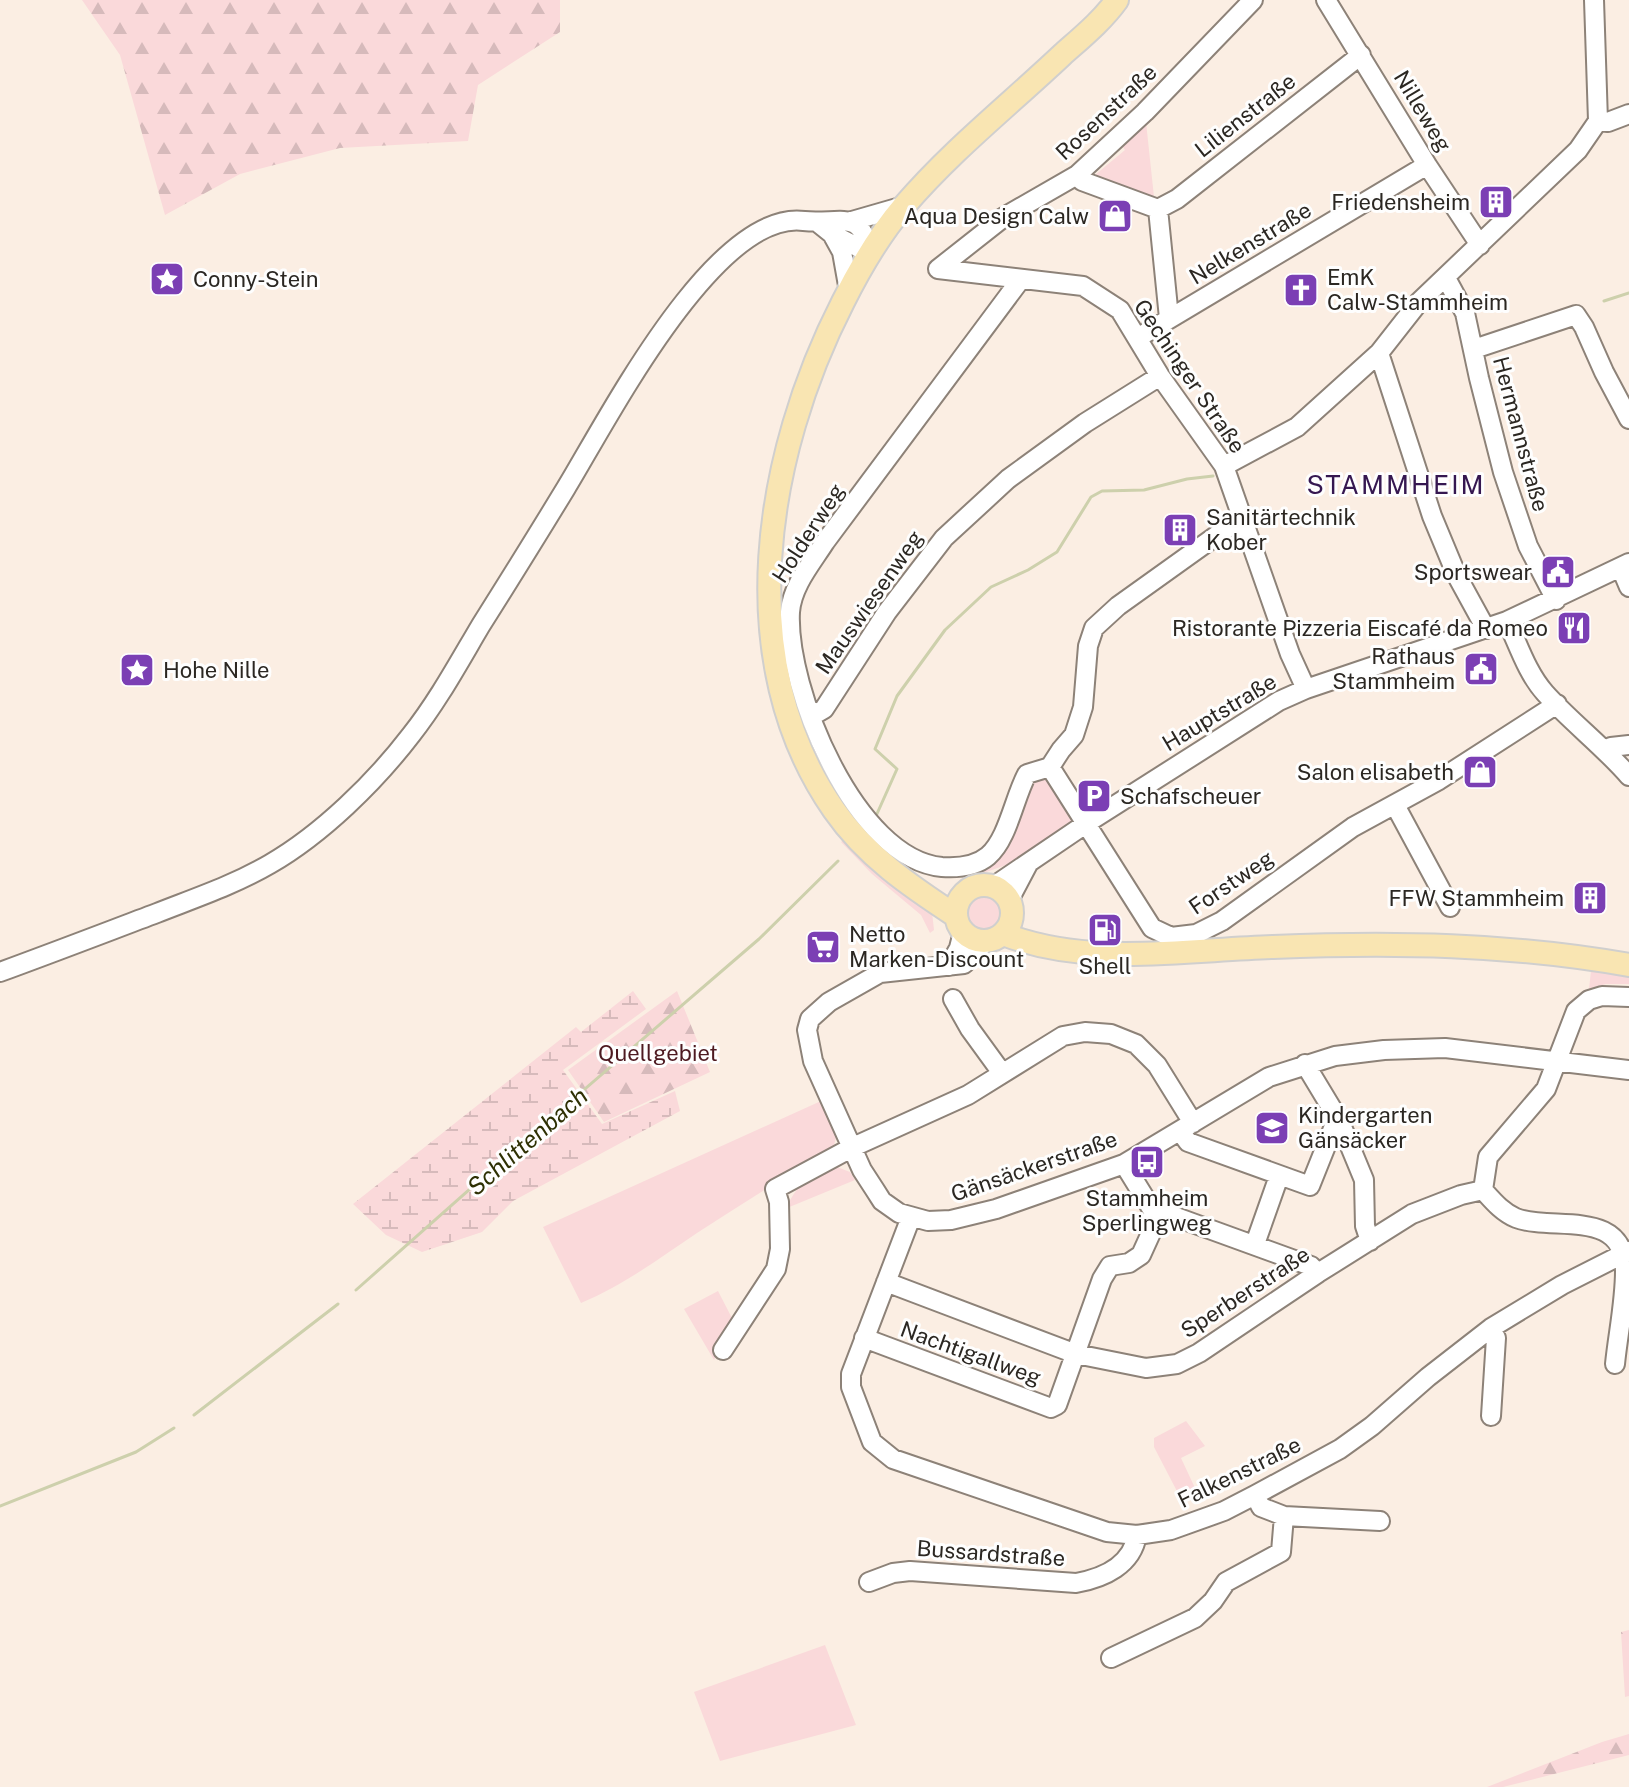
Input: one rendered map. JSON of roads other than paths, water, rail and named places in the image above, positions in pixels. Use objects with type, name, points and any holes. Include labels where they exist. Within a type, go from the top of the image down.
[{"type":"main road","points":[[1001,917],[977,940],[960,915],[906,884],[860,842],[834,810],[812,772],[796,738],[781,689],[772,640],[770,580],[773,523],[786,452],[805,385],[869,253],[904,206],[965,142],[1035,80],[1117,0]]},
{"type":"main road","points":[[960,915],[976,886],[1001,917],[1028,930],[1046,945],[1101,954],[1271,947],[1441,945],[1581,957],[1629,965]]},
{"type":"street","name":"Rosenstraße","points":[[938,269],[1004,217],[1077,175],[1145,112],[1253,0]]},
{"type":"street","points":[[1224,466],[1297,427],[1379,353],[1419,302],[1578,150],[1598,121],[1594,0]]},
{"type":"street","name":"Nilleweg","points":[[1328,1],[1427,165],[1480,245]]},
{"type":"street","name":"Lilienstraße","points":[[1158,209],[1177,199],[1361,55]]},
{"type":"street","points":[[1598,121],[1608,122],[1629,114]]},
{"type":"street","name":"Nelkenstraße","points":[[1139,337],[1427,165]]},
{"type":"street","points":[[1077,175],[1082,181],[1158,209],[1169,318]]},
{"type":"street","points":[[0,972],[227,887],[273,863],[326,825],[411,735],[632,380],[696,285],[731,250],[765,227],[796,220],[852,221],[904,206]]},
{"type":"street","points":[[852,221],[862,227],[867,235],[869,253]]},
{"type":"street","points":[[817,222],[832,234],[869,253]]},
{"type":"street","points":[[832,234],[842,252],[849,291]]},
{"type":"street","name":"Gechinger Straße","points":[[938,269],[1083,286],[1120,310],[1160,376],[1224,466],[1290,654],[1306,689]]},
{"type":"street","name":"Hermannstraße","points":[[1446,278],[1465,313],[1479,378],[1528,546],[1556,600]]},
{"type":"street","name":"Holderweg","points":[[1021,279],[825,542],[795,591],[790,610],[791,639],[804,697],[829,763],[842,785],[892,845],[911,858],[931,866],[954,868],[988,857],[1000,842],[1027,774],[1050,767]]},
{"type":"street","points":[[1474,349],[1576,315],[1621,385],[1629,419]]},
{"type":"street","points":[[1379,353],[1432,516],[1457,576],[1486,629]]},
{"type":"street","name":"Mauswiesenweg","points":[[812,716],[824,709],[887,612],[944,538],[1008,479],[1085,423],[1160,376]]},
{"type":"street","points":[[1050,767],[1074,735],[1083,707],[1088,646],[1094,628],[1118,606],[1227,528],[1243,523]]},
{"type":"street","points":[[1625,565],[1629,587]]},
{"type":"street","name":"Hauptstraße","points":[[1001,917],[1028,864],[1279,701],[1507,621],[1625,565]]},
{"type":"street","points":[[1507,621],[1543,691],[1629,776]]},
{"type":"street","name":"Forstweg","points":[[1050,767],[1152,928],[1171,937],[1196,934],[1222,921],[1353,827],[1395,805],[1557,704]]},
{"type":"street","points":[[1606,750],[1629,745]]},
{"type":"street","points":[[1395,805],[1450,907]]},
{"type":"street","points":[[949,966],[959,948],[960,915]]},
{"type":"street","name":"Gänsäckerstraße","points":[[1001,917],[964,964],[880,973],[829,1002],[810,1019],[807,1039],[813,1061],[862,1170],[882,1201],[911,1217],[928,1221],[951,1220],[996,1209],[1124,1164],[1269,1077],[1335,1056],[1430,1049],[1629,1070]]},
{"type":"street","points":[[1615,1364],[1626,1252],[1614,1237],[1600,1229],[1517,1218],[1499,1208],[1483,1190],[1488,1157],[1546,1089],[1576,1011],[1589,1000],[1602,996],[1629,997]]},
{"type":"street","points":[[953,999],[1002,1073]]},
{"type":"street","points":[[723,1350],[776,1269],[780,1249],[779,1202],[775,1189],[853,1147],[968,1095],[1063,1036],[1085,1032],[1111,1034],[1136,1044],[1157,1065],[1186,1127],[1188,1142],[1310,1186],[1334,1126],[1340,1122]]},
{"type":"street","points":[[1305,1064],[1340,1122],[1364,1180],[1365,1226],[1370,1241]]},
{"type":"street","points":[[1076,1354],[1102,1279],[1110,1266],[1129,1263],[1141,1255],[1151,1233],[1153,1211],[1124,1164]]},
{"type":"street","points":[[1255,1244],[1279,1176]]},
{"type":"street","name":"Sperberstraße","points":[[886,1282],[1076,1354],[1146,1368],[1177,1364],[1199,1353],[1412,1214],[1483,1190]]},
{"type":"street","points":[[1153,1211],[1255,1244],[1311,1266],[1318,1273]]},
{"type":"street","name":"Falkenstraße","points":[[911,1217],[851,1374],[851,1387],[872,1442],[893,1459],[1107,1532],[1137,1535],[1171,1530],[1224,1511],[1340,1449],[1491,1328],[1562,1285],[1626,1252]]},
{"type":"street","points":[[1491,1328],[1496,1338],[1491,1416]]},
{"type":"street","name":"Nachtigallweg","points":[[864,1338],[1051,1408],[1059,1401],[1076,1354]]},
{"type":"street","points":[[1255,1495],[1261,1507],[1284,1516],[1380,1521]]},
{"type":"street","points":[[1111,1658],[1195,1618],[1213,1601],[1226,1582],[1274,1558],[1281,1552],[1284,1516]]},
{"type":"street","name":"Bussardstraße","points":[[869,1582],[893,1573],[910,1571],[1076,1583],[1097,1579],[1120,1564],[1134,1550],[1137,1535]]},
{"type":"waterway","name":"Schlittenbach","points":[[1604,301],[1629,293]]},
{"type":"waterway","name":"Schlittenbach","points":[[876,816],[897,769],[875,749],[897,696],[945,630],[991,587],[1057,552],[1091,497],[1102,491],[1144,490],[1213,476]]},
{"type":"waterway","name":"Schlittenbach","points":[[356,1290],[759,939],[838,861]]},
{"type":"waterway","name":"Schlittenbach","points":[[194,1415],[338,1304]]},
{"type":"waterway","name":"Schlittenbach","points":[[0,1506],[136,1452],[174,1428]]},
{"type":"place","name":"Friedensheim","points":[[1496,202]]},
{"type":"place","name":"Aqua Design Calw","points":[[1115,216]]},
{"type":"place","name":"Conny-Stein","points":[[167,279]]},
{"type":"place","name":"EmK Calw-Stammheim","points":[[1301,290]]},
{"type":"place","name":"Sanitärtechnik Kober","points":[[1180,530]]},
{"type":"place","name":"Sportswear","points":[[1558,572]]},
{"type":"place","name":"Ristorante Pizzeria Eiscafé da Romeo","points":[[1574,628]]},
{"type":"place","name":"Rathaus Stammheim","points":[[1481,669]]},
{"type":"place","name":"Hohe Nille","points":[[137,670]]},
{"type":"place","name":"Salon elisabeth","points":[[1480,772]]},
{"type":"place","name":"Schafscheuer","points":[[1094,796]]},
{"type":"place","name":"FFW Stammheim","points":[[1590,898]]},
{"type":"place","name":"Shell","points":[[1105,930]]},
{"type":"place","name":"Netto Marken-Discount","points":[[823,947]]},
{"type":"place","name":"Kindergarten Gänsäcker","points":[[1272,1128]]},
{"type":"place","name":"Stammheim Sperlingweg","points":[[1147,1162]]},
{"type":"district","name":"STAMMHEIM","points":[[1396,484]]},
{"type":"park label","name":"Quellgebiet","points":[[658,1053]]}]
